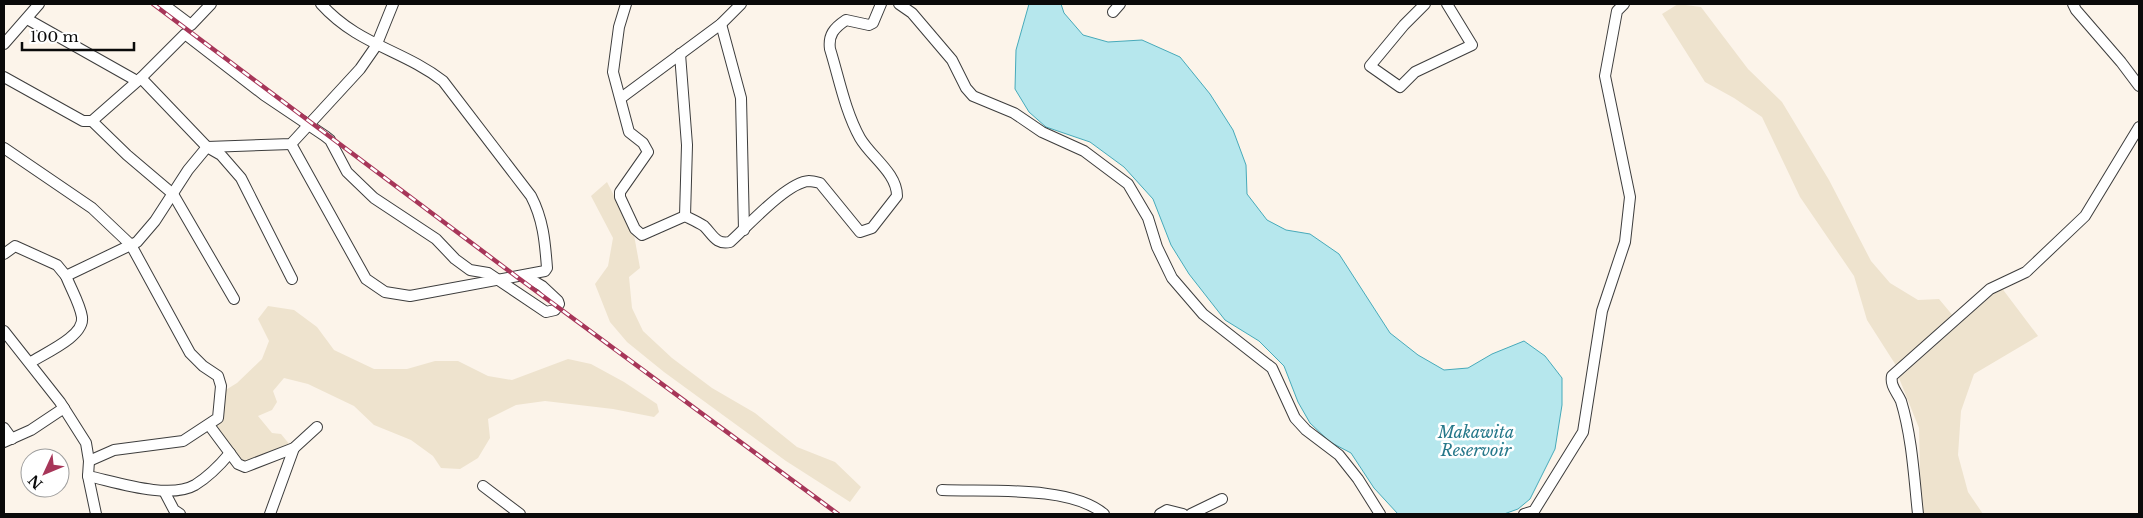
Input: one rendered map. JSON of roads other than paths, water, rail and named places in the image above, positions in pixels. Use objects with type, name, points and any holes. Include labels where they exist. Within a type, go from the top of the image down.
[{"type":"street","points":[[4,44],[39,4]]},
{"type":"street","points":[[163,4],[191,24],[212,4]]},
{"type":"street","points":[[291,144],[366,279],[385,292],[410,296],[525,276],[545,271],[547,268],[544,228],[538,210],[530,196],[444,81],[430,71],[376,46],[336,21],[321,4]]},
{"type":"street","points":[[66,276],[137,242],[155,221],[188,170],[207,147],[286,146],[291,144],[360,69],[376,46],[393,4]]},
{"type":"street","points":[[626,4],[619,27],[613,72],[629,132],[643,143],[648,152],[620,192],[620,196],[635,229],[642,234],[686,216]]},
{"type":"street","points":[[621,98],[720,24],[741,4]]},
{"type":"street","points":[[686,216],[704,226],[716,240],[723,244],[730,242],[777,198],[800,183],[810,180],[820,184],[860,232],[872,228],[898,196],[897,185],[861,140],[854,126],[830,49],[829,39],[836,27],[846,20],[869,25],[873,23],[881,4]]},
{"type":"street","points":[[899,4],[912,13],[952,60],[966,88],[973,96],[1014,113],[1042,132],[1084,152],[1128,184],[1148,218],[1157,247],[1172,278],[1204,314],[1272,368],[1295,418],[1306,430],[1339,456],[1358,479],[1380,514]]},
{"type":"street","points":[[1425,4],[1404,25],[1370,66],[1400,87],[1415,72],[1472,46],[1446,4]]},
{"type":"street","points":[[1524,514],[1534,511],[1583,432],[1602,311],[1625,242],[1630,197],[1605,76],[1617,11],[1624,4]]},
{"type":"street","points":[[2073,4],[2139,86]]},
{"type":"street","points":[[27,19],[139,80],[207,147],[221,155],[241,178],[292,279]]},
{"type":"street","points":[[720,24],[742,98],[744,230]]},
{"type":"street","points":[[4,78],[83,121],[92,120],[139,80],[186,34],[264,96],[330,140],[347,172],[374,198],[436,239],[455,259],[470,270],[488,273],[500,280],[542,310],[550,312],[555,310],[559,304],[558,300],[542,286],[525,276]]},
{"type":"street","points":[[680,54],[687,145],[686,216]]},
{"type":"street","points":[[92,120],[127,155],[173,194],[234,300]]},
{"type":"street","points":[[1918,514],[1910,438],[1900,400],[1891,383],[1892,376],[1990,289],[2026,272],[2085,216],[2139,127]]},
{"type":"street","points":[[4,148],[92,208],[131,245],[190,353],[203,366],[218,376],[221,386],[218,418],[182,441],[114,450],[89,462]]},
{"type":"street","points":[[4,254],[15,246],[57,265],[66,276],[82,317],[82,326],[72,338],[30,362]]},
{"type":"street","points":[[4,331],[64,408],[86,443],[89,462],[88,476],[96,514]]},
{"type":"street","points":[[4,428],[8,441],[31,430],[64,408]]},
{"type":"street","points":[[208,425],[238,464],[245,467],[294,448],[317,427]]},
{"type":"street","points":[[270,514],[294,448]]},
{"type":"street","points":[[88,476],[164,492],[195,485],[230,454]]},
{"type":"street","points":[[483,486],[520,514]]},
{"type":"street","points":[[942,490],[1058,494],[1092,505],[1104,514]]},
{"type":"street","points":[[164,492],[174,510],[180,514]]},
{"type":"street","points":[[1191,514],[1222,499]]},
{"type":"street","points":[[1160,514],[1167,510],[1183,514]]},
{"type":"water","name":"Makawita Reservoir","points":[[1029,4],[1061,4],[1064,13],[1083,35],[1108,42],[1142,40],[1180,57],[1210,94],[1233,130],[1246,165],[1247,194],[1267,220],[1286,230],[1310,234],[1339,254],[1390,333],[1418,355],[1444,370],[1468,368],[1492,354],[1524,341],[1545,356],[1562,378],[1562,405],[1555,449],[1530,499],[1518,509],[1504,514],[1398,514],[1374,488],[1351,453],[1330,442],[1310,423],[1298,402],[1284,366],[1259,341],[1225,320],[1189,274],[1171,245],[1153,199],[1124,167],[1090,142],[1046,127],[1029,112],[1015,89],[1016,50]]},
{"type":"railway","points":[[153,4],[517,277],[838,514]]}]
